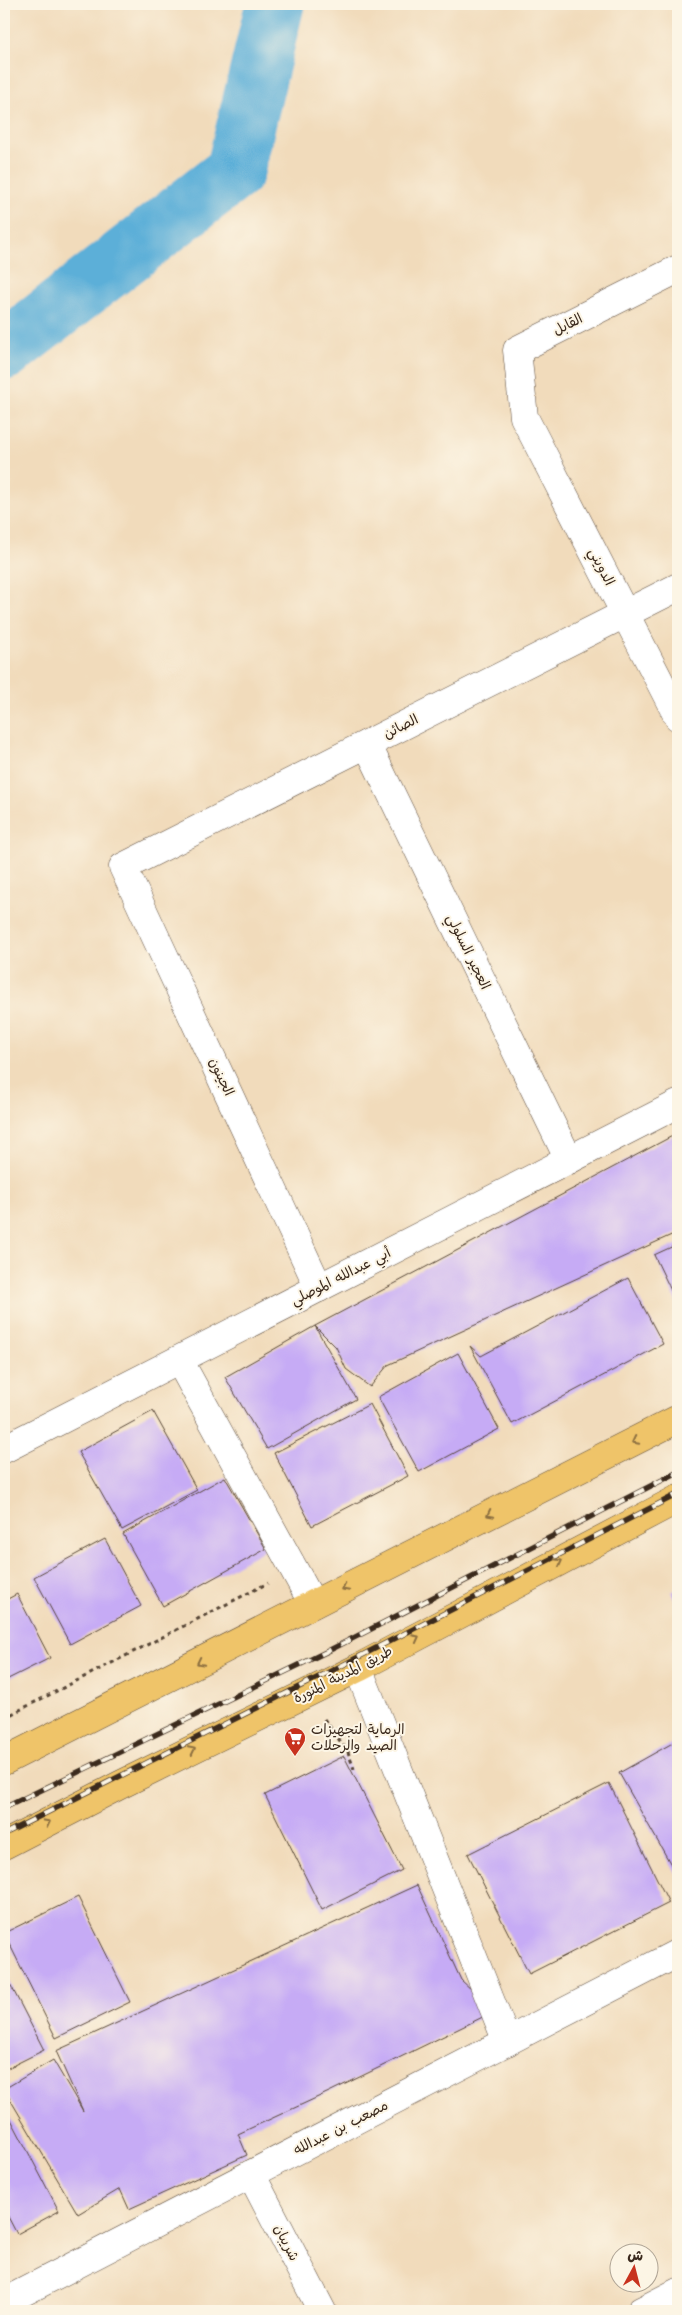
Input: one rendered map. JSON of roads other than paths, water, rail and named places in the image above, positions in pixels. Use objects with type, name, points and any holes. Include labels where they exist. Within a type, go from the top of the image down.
[{"type":"main road","points":[[4,1761],[678,1419]]},
{"type":"main road","name":"طريق المدينة المنورة","points":[[4,1845],[120,1785],[358,1668],[678,1498]]},
{"type":"street","name":"القابل","points":[[524,417],[517,350],[678,269]]},
{"type":"street","name":"الدويني","points":[[524,417],[678,718]]},
{"type":"street","name":"الصائن","points":[[123,867],[678,587]]},
{"type":"street","name":"العجير السلولي","points":[[368,744],[569,1160]]},
{"type":"street","name":"الجينون","points":[[123,867],[319,1288]]},
{"type":"street","name":"أبي عبدالله الموصلي","points":[[4,1449],[678,1104]]},
{"type":"street","points":[[179,1360],[313,1604]]},
{"type":"street","points":[[358,1668],[507,2042]]},
{"type":"street","name":"مصعب بن عبدالله","points":[[4,2302],[678,1953]]},
{"type":"street","name":"شريبان","points":[[251,2174],[322,2311]]},
{"type":"street","points":[[641,2311],[678,2292]]},
{"type":"waterway","points":[[4,351],[235,171],[275,4]]},
{"type":"railway","points":[[4,1808],[328,1651],[678,1472]]},
{"type":"railway","points":[[4,1834],[337,1668],[678,1494]]},
{"type":"place","name":"الرماية لتجهيزات الصيد والرحلات","points":[[295,1757]]}]
